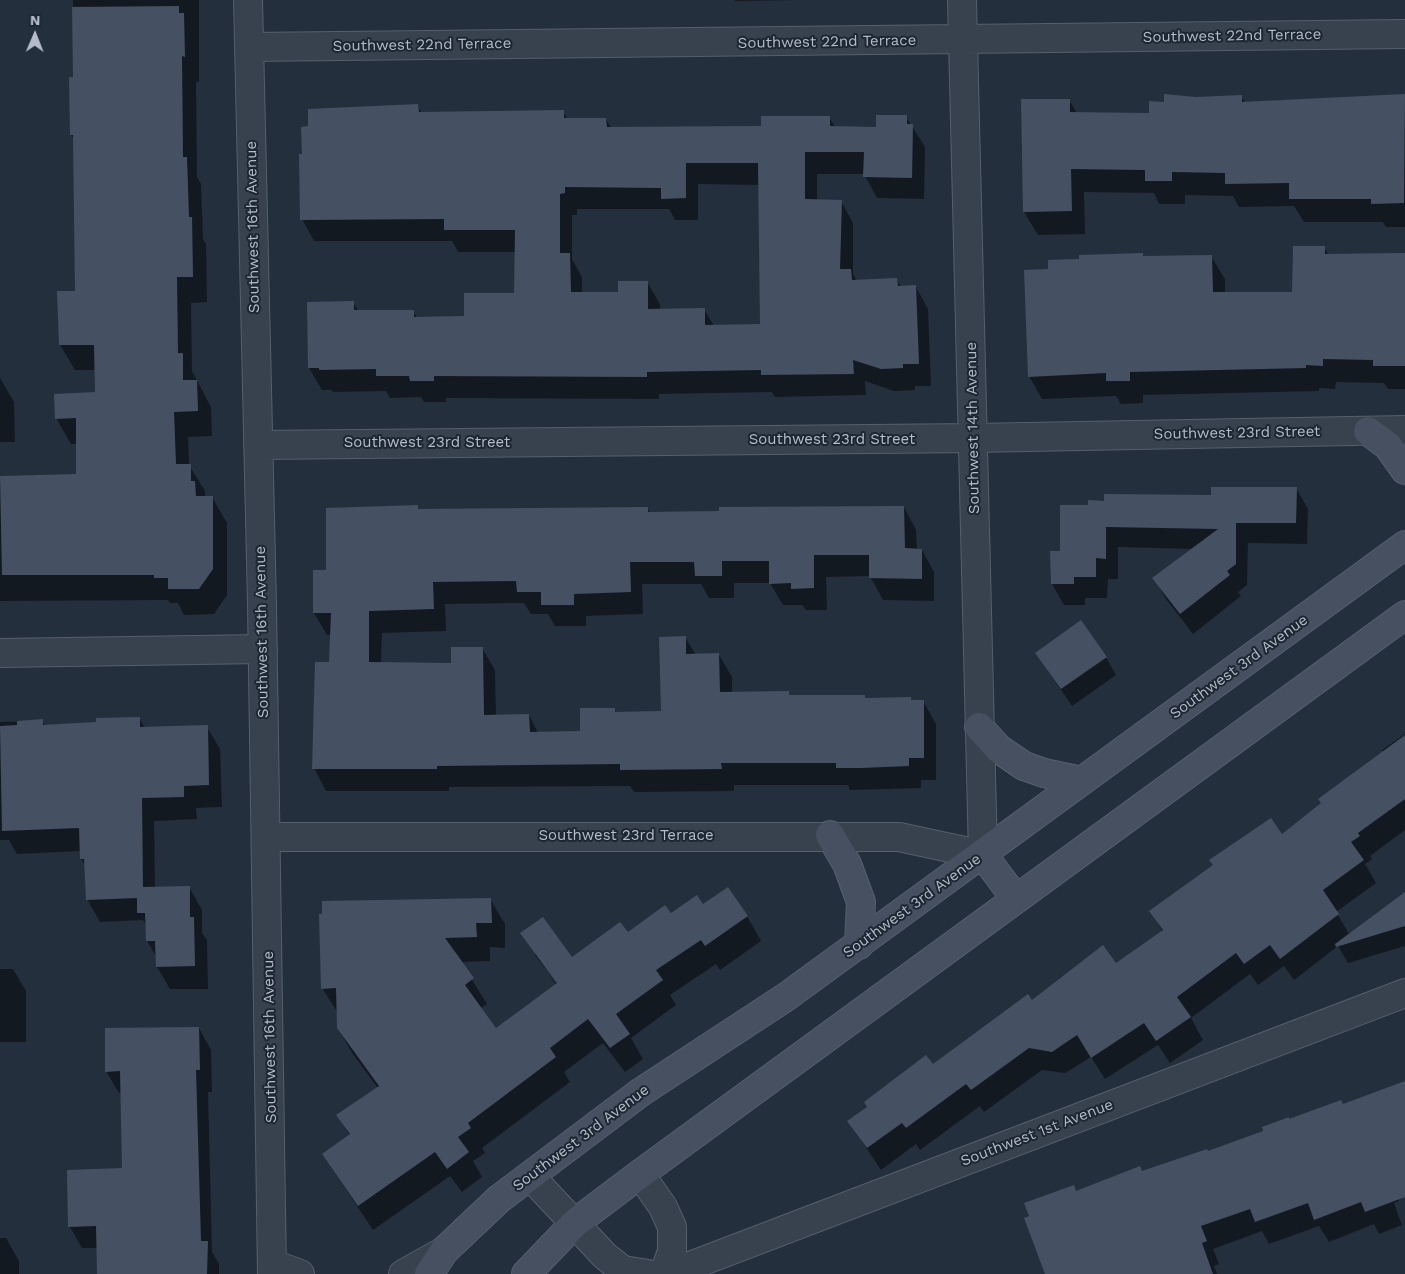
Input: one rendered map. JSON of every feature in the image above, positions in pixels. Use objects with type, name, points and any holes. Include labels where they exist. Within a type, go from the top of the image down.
[{"type":"main road","points":[[1368,431],[1399,457],[1405,470]]},
{"type":"main road","name":"Southwest 3rd Avenue","points":[[429,1274],[444,1251],[499,1200],[641,1092],[786,997],[1405,546]]},
{"type":"main road","points":[[526,1274],[575,1223],[640,1174],[1405,615]]},
{"type":"main road","points":[[979,727],[998,749],[1024,766],[1044,774],[1082,781]]},
{"type":"main road","points":[[830,835],[847,864],[860,902],[859,944]]},
{"type":"main road","points":[[983,855],[1016,899]]},
{"type":"street","name":"Southwest 16th Avenue","points":[[248,0],[267,837],[274,1271],[300,1274]]},
{"type":"street","name":"Southwest 14th Avenue","points":[[962,0],[983,855]]},
{"type":"street","name":"Southwest 22nd Terrace","points":[[250,47],[1405,34]]},
{"type":"street","name":"Southwest 23rd Street","points":[[258,445],[973,438],[1405,430]]},
{"type":"street","points":[[0,653],[263,649]]},
{"type":"street","name":"Southwest 23rd Terrace","points":[[267,837],[830,835],[900,837],[983,855]]},
{"type":"street","name":"Southwest 1st Avenue","points":[[669,1274],[1405,993]]},
{"type":"street","points":[[640,1174],[663,1207],[672,1227],[672,1251],[664,1274]]},
{"type":"street","points":[[530,1176],[605,1256],[623,1270],[648,1274]]},
{"type":"street","points":[[404,1274],[444,1251]]},
{"type":"building","points":[[179,6],[179,13],[184,13],[185,57],[182,56],[183,157],[187,157],[189,217],[192,217],[193,277],[177,277],[178,353],[183,353],[183,380],[197,380],[198,411],[174,412],[176,464],[191,464],[191,481],[195,481],[196,496],[213,496],[213,569],[199,589],[168,589],[168,578],[154,578],[154,575],[2,575],[0,476],[76,474],[76,418],[55,419],[54,394],[95,392],[94,345],[59,345],[57,291],[75,291],[73,135],[70,135],[69,77],[73,77],[72,7]]},
{"type":"building","points":[[1164,94],[1196,97],[1242,95],[1242,102],[1405,94],[1404,203],[1371,204],[1371,199],[1289,199],[1289,183],[1225,184],[1225,173],[1172,172],[1172,181],[1145,181],[1145,170],[1071,169],[1072,211],[1023,212],[1021,99],[1070,99],[1070,112],[1149,113],[1149,101],[1164,102]]},
{"type":"building","points":[[418,104],[419,112],[564,110],[564,118],[606,118],[607,127],[761,126],[761,116],[830,116],[830,126],[876,127],[876,115],[907,115],[907,124],[913,124],[912,178],[863,177],[864,152],[805,152],[805,199],[842,200],[840,269],[851,269],[852,280],[897,278],[898,286],[916,285],[919,364],[903,364],[903,368],[881,369],[853,360],[854,374],[761,375],[761,370],[647,372],[647,377],[434,376],[434,381],[410,381],[409,376],[376,376],[376,369],[319,370],[319,368],[308,368],[307,302],[354,301],[354,310],[414,310],[414,317],[464,316],[464,293],[514,293],[515,230],[444,230],[444,219],[300,220],[299,154],[302,154],[301,127],[308,126],[308,109]],"holes":[[[686,163],[758,163],[760,324],[705,325],[705,308],[648,309],[648,281],[618,281],[618,292],[571,292],[570,253],[560,253],[560,194],[565,193],[565,187],[661,188],[661,199],[686,198]]]},
{"type":"building","points":[[1293,246],[1325,246],[1325,254],[1405,253],[1405,366],[1373,366],[1373,360],[1323,359],[1323,366],[1306,365],[1306,368],[1130,372],[1130,381],[1106,381],[1106,373],[1028,377],[1024,270],[1048,269],[1048,260],[1079,259],[1079,255],[1143,253],[1143,256],[1212,255],[1213,292],[1292,292]]},
{"type":"building","points":[[1211,487],[1297,487],[1296,523],[1236,523],[1236,564],[1227,571],[1230,575],[1180,614],[1152,578],[1218,529],[1106,527],[1106,559],[1096,558],[1096,577],[1074,577],[1074,584],[1051,584],[1050,551],[1060,551],[1060,505],[1088,505],[1088,500],[1104,501],[1104,494],[1211,495]]},
{"type":"building","points":[[418,505],[418,509],[648,507],[648,512],[719,511],[719,507],[904,506],[905,548],[922,549],[922,579],[869,578],[869,555],[814,555],[814,588],[791,589],[791,583],[769,584],[769,561],[722,561],[722,576],[695,576],[694,562],[630,562],[631,592],[574,594],[574,605],[541,605],[541,592],[517,592],[516,581],[433,582],[434,609],[369,611],[369,662],[451,663],[451,647],[483,647],[484,715],[529,714],[530,732],[580,731],[580,708],[615,708],[615,712],[661,711],[659,637],[686,636],[686,654],[719,653],[720,692],[789,691],[789,695],[865,695],[865,698],[911,697],[911,700],[924,700],[924,758],[909,758],[909,766],[861,768],[836,768],[836,763],[721,763],[722,769],[620,770],[620,764],[437,766],[437,769],[312,769],[315,662],[329,662],[331,613],[313,613],[313,570],[326,570],[326,508]]},
{"type":"building","points":[[1081,620],[1107,657],[1061,689],[1035,653]]},
{"type":"building","points":[[140,717],[140,727],[208,725],[209,785],[184,786],[184,797],[142,798],[143,887],[190,886],[190,917],[194,917],[195,966],[156,967],[155,941],[146,941],[145,913],[137,913],[137,898],[86,900],[84,859],[80,859],[79,828],[2,831],[0,726],[17,725],[17,721],[43,719],[43,725],[96,722],[96,718]]},
{"type":"building","points":[[1405,735],[1405,799],[1358,833],[1360,836],[1351,842],[1364,860],[1323,890],[1339,914],[1280,959],[1270,945],[1244,964],[1236,953],[1177,997],[1191,1017],[1156,1041],[1144,1023],[1091,1058],[1077,1035],[1052,1052],[1029,1048],[971,1090],[966,1084],[906,1128],[902,1123],[867,1148],[847,1121],[867,1107],[864,1102],[926,1055],[933,1064],[1028,994],[1032,1000],[1103,945],[1116,963],[1163,930],[1149,911],[1213,865],[1209,860],[1271,818],[1282,834],[1321,803],[1318,799]]},
{"type":"building","points":[[728,887],[748,916],[705,946],[701,940],[656,970],[663,980],[616,1014],[630,1034],[610,1048],[588,1019],[550,1048],[556,1057],[468,1123],[471,1128],[458,1137],[469,1152],[447,1169],[435,1152],[358,1206],[322,1154],[350,1134],[336,1115],[379,1086],[337,1028],[336,988],[321,989],[319,914],[322,914],[322,901],[491,898],[492,923],[476,923],[477,937],[445,938],[474,978],[465,985],[496,1028],[557,983],[520,933],[543,917],[572,957],[620,922],[628,932],[665,905],[671,913],[697,895],[703,904]]},
{"type":"building","points":[[1405,892],[1405,926],[1336,947],[1335,944]]},
{"type":"building","points":[[199,1027],[200,1070],[196,1070],[201,1241],[208,1241],[207,1274],[97,1274],[96,1226],[68,1227],[67,1170],[122,1168],[120,1071],[105,1072],[105,1028]]},
{"type":"building","points":[[1405,1081],[1405,1197],[1365,1212],[1361,1202],[1314,1220],[1308,1203],[1255,1222],[1250,1209],[1201,1226],[1207,1241],[1202,1243],[1213,1274],[1045,1274],[1024,1218],[1029,1216],[1024,1203],[1074,1185],[1076,1191],[1140,1166],[1142,1171],[1207,1149],[1208,1151],[1263,1131],[1262,1127],[1289,1117],[1289,1119],[1341,1100],[1343,1104]]}]
